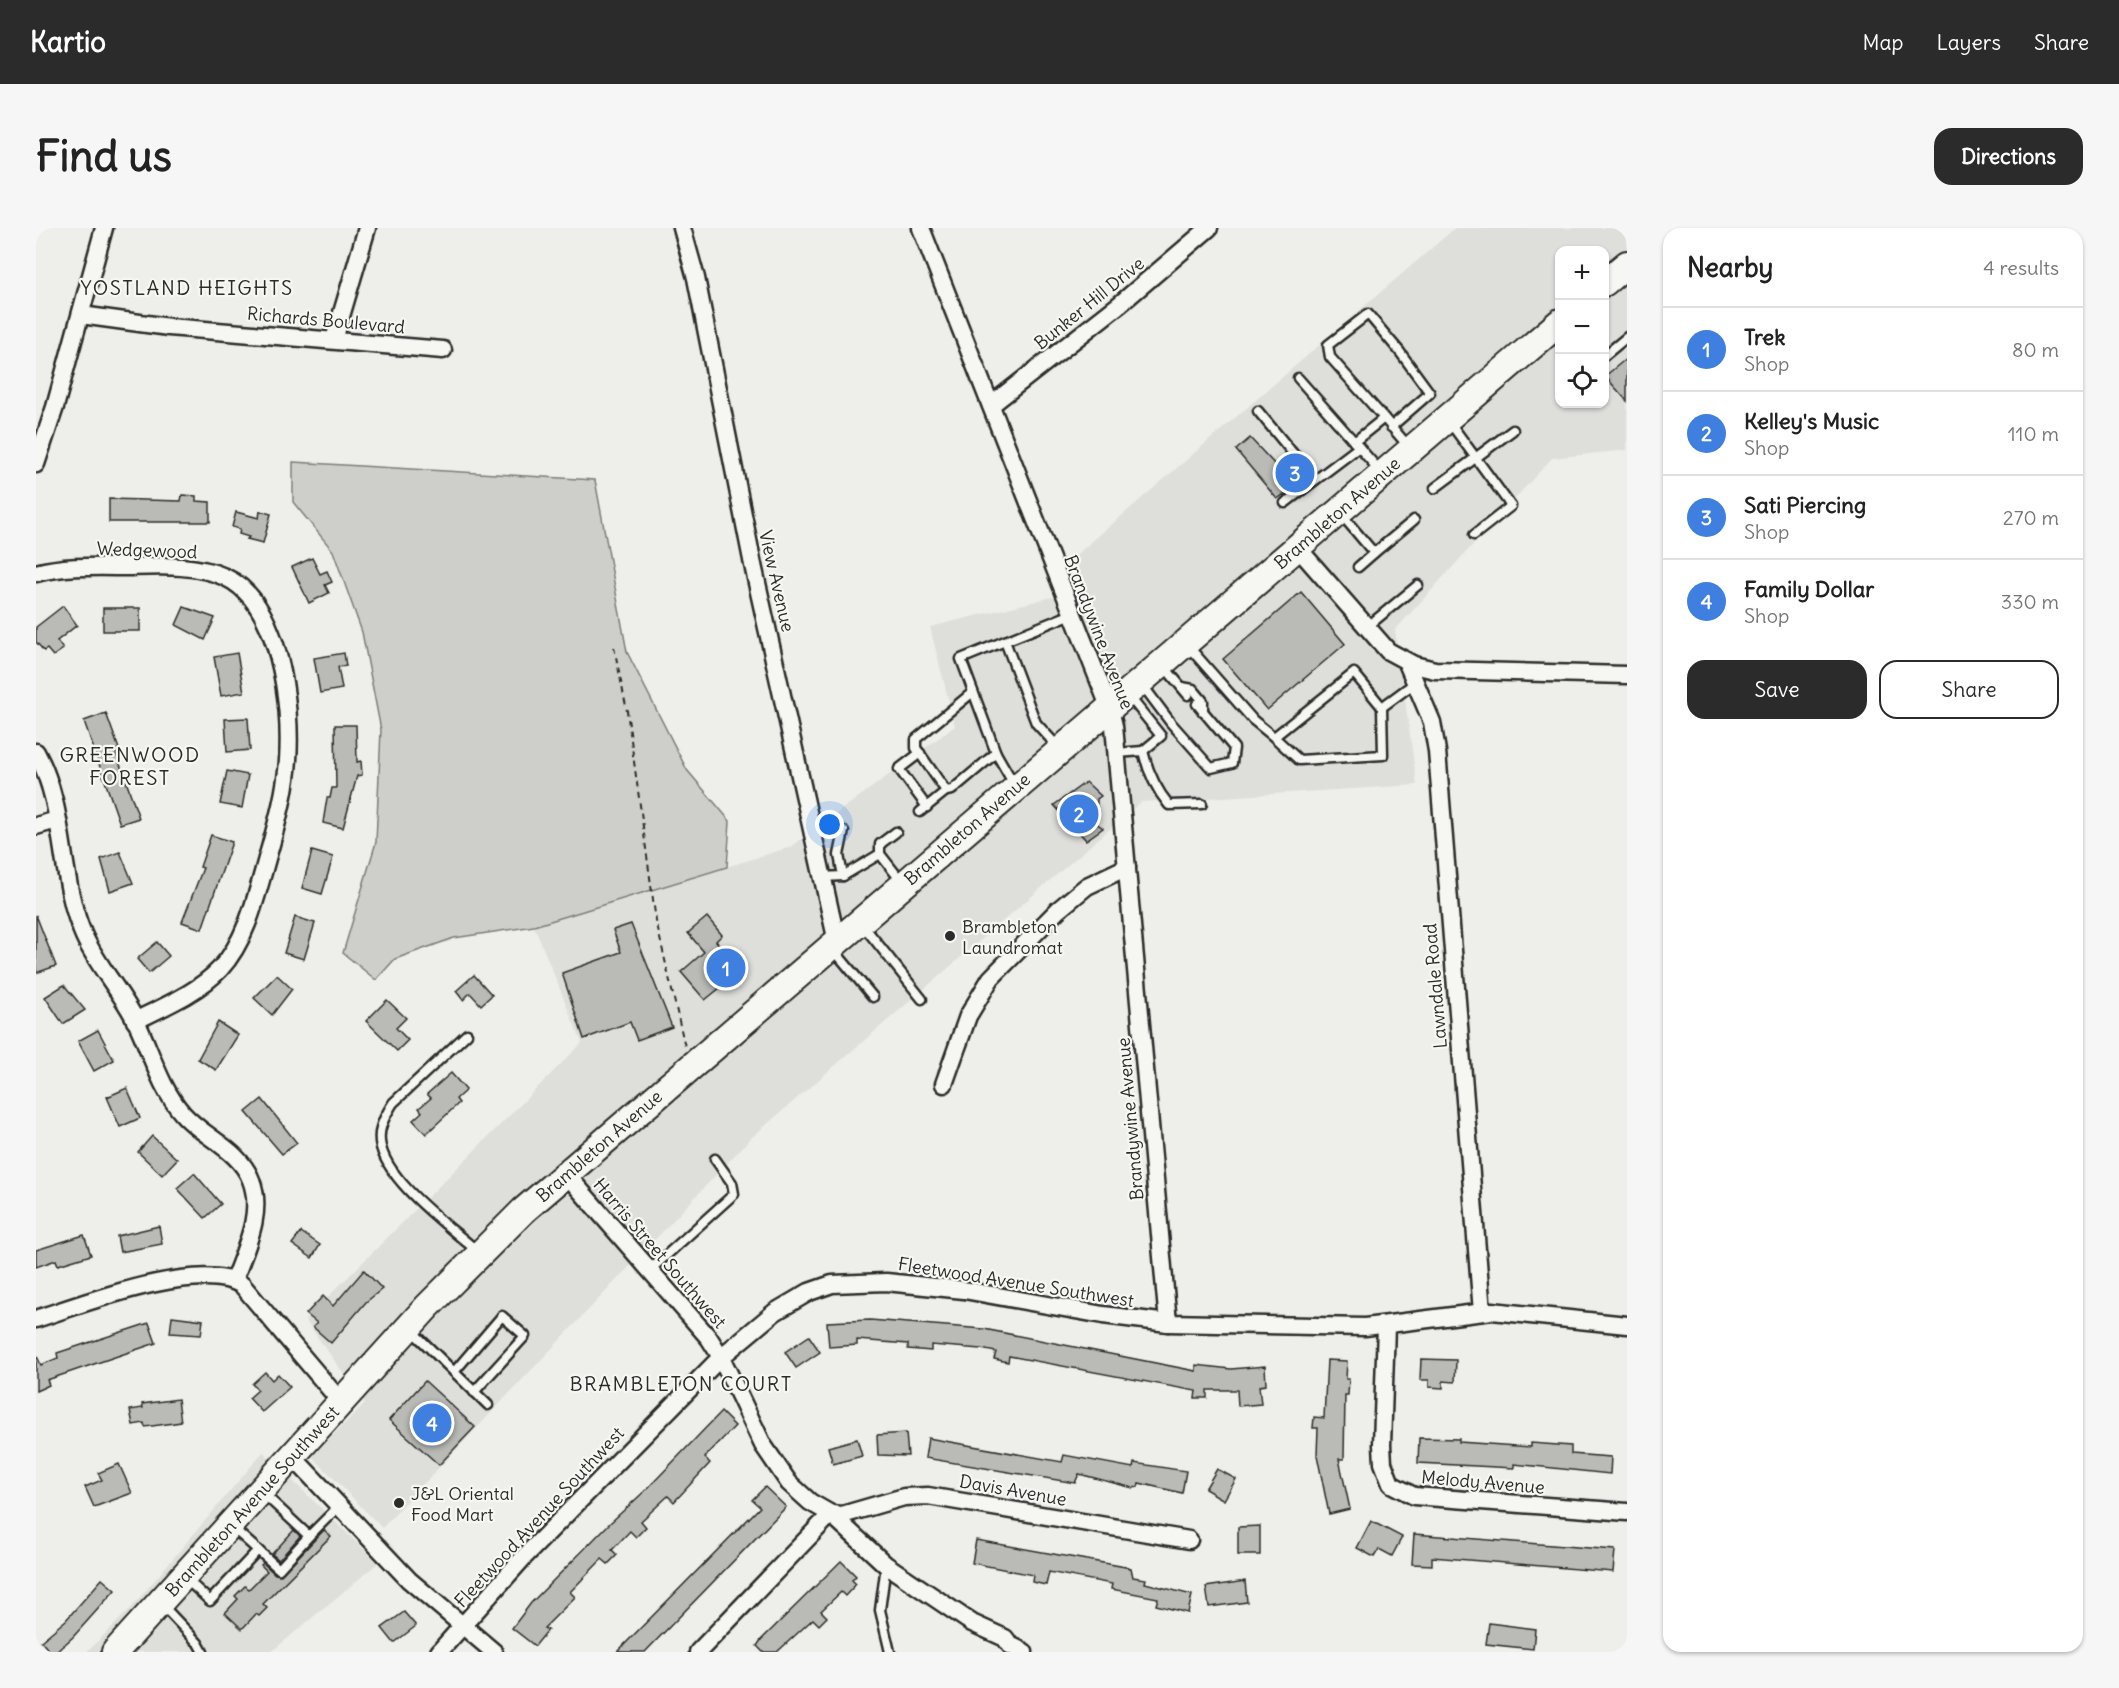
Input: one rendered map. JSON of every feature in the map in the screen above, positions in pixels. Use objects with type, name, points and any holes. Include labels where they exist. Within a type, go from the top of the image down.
[{"type":"main road","name":"Brambleton Avenue","points":[[388,1351],[480,1254],[566,1174],[1555,326]]},
{"type":"main road","name":"Brambleton Avenue Southwest","points":[[115,1652],[388,1351]]},
{"type":"street","points":[[36,464],[81,315],[104,228]]},
{"type":"street","points":[[334,340],[367,228]]},
{"type":"street","name":"View Avenue","points":[[682,228],[696,278],[751,555],[822,877],[834,944]]},
{"type":"street","name":"Brandywine Avenue","points":[[921,228],[1072,614],[1126,695],[1117,753],[1167,1323]]},
{"type":"street","name":"Bunker Hill Drive","points":[[991,405],[1120,304],[1209,228]]},
{"type":"street","name":"Richards Boulevard","points":[[81,315],[169,327],[443,350]]},
{"type":"street","points":[[1297,547],[1388,651],[1407,663],[1435,670],[1627,675]]},
{"type":"street","name":"Wedgewood","points":[[36,573],[70,567],[185,569],[224,576],[250,595],[260,608],[278,653],[288,729],[285,788],[253,908],[242,934],[221,968],[184,997],[135,1021]]},
{"type":"street","name":"Lawndale Road","points":[[1407,663],[1432,722],[1437,751],[1482,1312]]},
{"type":"street","points":[[36,752],[48,781],[76,914],[98,964],[135,1021],[172,1100],[199,1130],[239,1162],[251,1178],[255,1210],[253,1227],[234,1280]]},
{"type":"street","points":[[36,826],[57,820]]},
{"type":"street","points":[[944,1084],[968,1016],[991,978],[1065,904],[1088,886],[1127,867]]},
{"type":"street","name":"Harris Street Southwest","points":[[566,1174],[709,1338],[775,1465],[810,1502],[831,1514],[886,1565],[972,1623],[1005,1638],[1010,1645],[1024,1652]]},
{"type":"street","points":[[36,1319],[158,1283],[188,1279],[234,1280],[242,1285],[341,1402]]},
{"type":"street","name":"Fleetwood Avenue Southwest","points":[[439,1652],[524,1557],[721,1358],[795,1299],[832,1284],[852,1281],[886,1282],[964,1290],[1103,1315],[1167,1323],[1386,1326],[1482,1312],[1529,1313],[1627,1325]]},
{"type":"street","name":"Melody Avenue","points":[[1386,1326],[1382,1445],[1383,1463],[1391,1484],[1414,1496],[1627,1512]]},
{"type":"street","points":[[293,1457],[409,1580],[494,1652]]},
{"type":"street","name":"Davis Avenue","points":[[831,1514],[842,1515],[904,1497],[928,1496],[1189,1540]]},
{"type":"street","points":[[698,1652],[831,1514]]},
{"type":"lane","points":[[1391,427],[1430,393],[1400,352],[1368,315],[1328,345],[1330,357],[1391,427],[1411,449]]},
{"type":"lane","points":[[1607,354],[1627,337]]},
{"type":"lane","points":[[1298,378],[1383,474]]},
{"type":"lane","points":[[1257,411],[1315,480]]},
{"type":"lane","points":[[1286,503],[1357,444],[1384,418]]},
{"type":"lane","points":[[1447,418],[1511,506],[1474,535]]},
{"type":"lane","points":[[1435,488],[1513,430]]},
{"type":"lane","points":[[1339,511],[1374,553]]},
{"type":"lane","points":[[1358,567],[1414,520]]},
{"type":"lane","points":[[1367,627],[1418,585]]},
{"type":"lane","points":[[1016,787],[996,753],[961,659],[1072,614]]},
{"type":"lane","points":[[1005,641],[1036,723],[1061,750]]},
{"type":"lane","points":[[1185,644],[1253,720],[1299,760],[1383,755],[1382,707],[1354,673],[1274,737]]},
{"type":"lane","points":[[1162,664],[1188,695]]},
{"type":"lane","points":[[1382,707],[1416,682]]},
{"type":"lane","points":[[1182,687],[1193,689],[1203,701],[1203,712]]},
{"type":"lane","points":[[946,791],[916,748],[916,739],[973,692]]},
{"type":"lane","points":[[1126,695],[1171,723],[1211,768],[1232,763],[1234,748],[1197,704]]},
{"type":"lane","points":[[1117,753],[1143,751],[1161,735],[1126,695]]},
{"type":"lane","points":[[1143,751],[1147,770],[1156,789],[1169,805],[1202,804]]},
{"type":"lane","points":[[920,753],[899,769],[923,810],[946,791],[952,790],[996,753]]},
{"type":"lane","points":[[843,876],[839,855],[844,831]]},
{"type":"lane","points":[[896,832],[880,844],[879,854],[904,884]]},
{"type":"lane","points":[[822,877],[843,876],[879,854]]},
{"type":"lane","points":[[860,921],[922,999]]},
{"type":"lane","points":[[834,944],[873,997]]},
{"type":"lane","points":[[467,1034],[393,1103],[380,1129],[380,1142],[392,1169],[404,1185],[480,1254]]},
{"type":"lane","points":[[651,1269],[734,1194],[732,1183],[715,1160]]},
{"type":"lane","points":[[454,1372],[502,1316],[525,1336],[474,1392]]},
{"type":"lane","points":[[409,1328],[488,1406]]},
{"type":"lane","points":[[261,1492],[309,1536]]},
{"type":"lane","points":[[230,1525],[279,1569],[339,1506]]},
{"type":"lane","points":[[183,1577],[210,1600],[258,1550]]},
{"type":"lane","points":[[886,1565],[880,1610],[890,1652]]},
{"type":"lane","points":[[160,1603],[190,1634],[202,1652]]},
{"type":"path","points":[[614,647],[629,721],[656,921],[690,1067]]},
{"type":"shaded area","points":[[1455,228],[1627,228],[1627,450],[1552,458],[1395,630],[1417,785],[1141,802],[751,1138],[382,1528],[312,1456],[365,1403],[305,1320],[582,1043],[534,926],[791,847],[955,726],[930,627],[1081,590],[1075,556]]},
{"type":"shaded area","points":[[293,462],[595,480],[627,652],[687,770],[730,821],[727,867],[534,926],[454,938],[395,959],[376,980],[343,953],[376,842],[381,730],[362,632],[333,551],[293,502]]},
{"type":"shaded area","points":[[263,1452],[378,1563],[271,1652],[87,1652],[132,1607]]},
{"type":"building","points":[[1627,358],[1627,401],[1609,381],[1609,373]]},
{"type":"building","points":[[1250,438],[1281,471],[1291,462],[1304,476],[1297,481],[1299,484],[1277,499],[1236,450]]},
{"type":"building","points":[[182,495],[196,496],[196,501],[210,502],[210,522],[109,522],[109,499],[181,501]]},
{"type":"building","points":[[260,511],[271,514],[263,543],[247,539],[249,537],[239,534],[240,529],[232,527],[236,512],[259,518]]},
{"type":"building","points":[[312,558],[320,574],[327,571],[332,582],[325,585],[329,593],[309,603],[292,567]]},
{"type":"building","points":[[1301,592],[1345,644],[1267,710],[1223,659]]},
{"type":"building","points":[[63,606],[77,625],[57,641],[63,649],[53,656],[47,649],[44,651],[36,642],[36,627]]},
{"type":"building","points":[[184,607],[215,618],[205,640],[176,625]]},
{"type":"building","points":[[103,608],[140,608],[140,631],[103,631]]},
{"type":"building","points":[[237,653],[244,692],[221,696],[214,657]]},
{"type":"building","points":[[344,653],[346,666],[338,667],[342,689],[320,693],[314,658]]},
{"type":"building","points":[[106,713],[119,749],[115,750],[139,818],[120,824],[84,721]]},
{"type":"building","points":[[248,718],[250,750],[227,752],[225,719]]},
{"type":"building","points":[[335,725],[356,725],[357,762],[361,761],[362,775],[357,776],[343,828],[323,823],[327,798],[330,798],[332,788],[336,788]]},
{"type":"building","points":[[227,771],[248,775],[242,808],[220,804]]},
{"type":"building","points":[[1086,782],[1101,796],[1097,799],[1096,823],[1103,828],[1086,840],[1054,805]]},
{"type":"building","points":[[211,835],[232,842],[202,929],[182,922],[203,868],[200,867]]},
{"type":"building","points":[[312,851],[333,857],[322,894],[302,888]]},
{"type":"building","points":[[120,852],[133,883],[110,891],[101,859]]},
{"type":"building","points":[[36,915],[56,966],[36,973]]},
{"type":"building","points":[[295,917],[315,923],[304,959],[284,953]]},
{"type":"building","points":[[707,917],[722,935],[716,941],[741,971],[705,1000],[681,972],[704,952],[688,933]]},
{"type":"building","points":[[631,924],[672,1027],[637,1040],[630,1022],[584,1039],[562,973],[621,952],[613,930]]},
{"type":"building","points":[[157,942],[169,956],[149,973],[137,959]]},
{"type":"building","points":[[277,975],[292,989],[272,1015],[254,998]]},
{"type":"building","points":[[474,975],[492,995],[481,1005],[470,993],[463,1000],[456,991]]},
{"type":"building","points":[[64,985],[85,1010],[63,1024],[45,997]]},
{"type":"building","points":[[387,1000],[406,1018],[396,1028],[408,1040],[397,1051],[366,1021]]},
{"type":"building","points":[[218,1022],[238,1035],[216,1070],[198,1059]]},
{"type":"building","points":[[98,1030],[114,1060],[94,1071],[78,1041]]},
{"type":"building","points":[[451,1073],[466,1090],[456,1099],[459,1103],[426,1134],[413,1120],[422,1112],[419,1108],[431,1098],[427,1094]]},
{"type":"building","points":[[127,1088],[140,1118],[120,1127],[107,1097]]},
{"type":"building","points":[[262,1099],[297,1143],[282,1154],[246,1112]]},
{"type":"building","points":[[152,1136],[177,1159],[162,1175],[138,1152]]},
{"type":"building","points":[[194,1173],[221,1204],[205,1218],[177,1188]]},
{"type":"building","points":[[159,1226],[162,1244],[120,1252],[117,1236]]},
{"type":"building","points":[[301,1232],[320,1245],[312,1258],[292,1244]]},
{"type":"building","points":[[84,1235],[91,1255],[58,1265],[56,1260],[36,1267],[36,1250]]},
{"type":"building","points":[[364,1270],[382,1289],[366,1302],[331,1343],[313,1327],[317,1323],[306,1314],[323,1296],[333,1306]]},
{"type":"building","points":[[172,1316],[203,1320],[201,1335],[170,1333]]},
{"type":"building","points":[[870,1320],[984,1329],[1196,1371],[1196,1365],[1231,1369],[1265,1366],[1266,1385],[1259,1386],[1261,1404],[1238,1406],[1237,1390],[1207,1390],[1207,1398],[1195,1398],[1196,1391],[1009,1356],[1008,1362],[994,1359],[996,1352],[981,1349],[931,1345],[931,1351],[908,1349],[908,1344],[857,1340],[857,1345],[829,1347],[827,1322]]},
{"type":"building","points":[[149,1323],[156,1343],[47,1380],[49,1385],[36,1391],[36,1354],[41,1365],[58,1358],[57,1353]]},
{"type":"building","points":[[809,1336],[820,1352],[796,1368],[785,1352]]},
{"type":"building","points":[[1421,1359],[1456,1360],[1455,1382],[1443,1381],[1443,1388],[1429,1387],[1429,1380],[1420,1380]]},
{"type":"building","points":[[1327,1360],[1347,1361],[1346,1379],[1349,1379],[1348,1395],[1345,1395],[1344,1459],[1339,1459],[1350,1509],[1329,1514],[1317,1455],[1318,1428],[1313,1428],[1314,1417],[1324,1418]]},
{"type":"building","points":[[265,1372],[272,1380],[278,1374],[290,1387],[262,1412],[249,1398],[258,1390],[252,1384]]},
{"type":"building","points":[[425,1381],[475,1427],[439,1465],[389,1420]]},
{"type":"building","points":[[178,1399],[181,1422],[145,1427],[144,1423],[133,1425],[130,1410],[143,1408],[142,1404]]},
{"type":"building","points":[[721,1412],[735,1426],[705,1458],[710,1463],[674,1502],[668,1496],[641,1521],[646,1527],[636,1537],[630,1531],[612,1550],[617,1555],[608,1564],[602,1559],[570,1592],[575,1597],[544,1628],[548,1630],[535,1646],[512,1628],[531,1603],[647,1489]]},
{"type":"building","points":[[906,1433],[908,1456],[878,1455],[877,1435]]},
{"type":"building","points":[[928,1438],[1062,1462],[1064,1455],[1133,1468],[1134,1463],[1186,1471],[1182,1493],[1139,1483],[1138,1487],[1133,1488],[1079,1474],[1075,1483],[925,1458]]},
{"type":"building","points":[[1419,1438],[1459,1439],[1459,1442],[1531,1447],[1531,1443],[1571,1446],[1571,1454],[1611,1457],[1610,1474],[1514,1464],[1514,1468],[1418,1463]]},
{"type":"building","points":[[857,1439],[862,1456],[833,1464],[828,1447]]},
{"type":"building","points":[[119,1464],[132,1493],[94,1507],[85,1487],[102,1480],[98,1473]]},
{"type":"building","points":[[1217,1469],[1236,1479],[1224,1500],[1205,1489]]},
{"type":"building","points":[[765,1487],[786,1507],[645,1652],[617,1652],[760,1507],[752,1500]]},
{"type":"building","points":[[1371,1521],[1402,1537],[1392,1556],[1379,1549],[1374,1557],[1357,1548]]},
{"type":"building","points":[[1260,1526],[1260,1555],[1238,1555],[1238,1527]]},
{"type":"building","points":[[294,1530],[300,1536],[279,1560],[272,1554]]},
{"type":"building","points":[[324,1530],[331,1536],[263,1604],[267,1608],[259,1616],[256,1614],[242,1629],[225,1613],[238,1599],[235,1596],[245,1586],[249,1589],[267,1571],[261,1565],[263,1563],[275,1574],[281,1575]]},
{"type":"building","points":[[1414,1534],[1615,1550],[1613,1572],[1432,1557],[1432,1565],[1412,1564]]},
{"type":"building","points":[[976,1540],[1131,1568],[1133,1577],[1146,1579],[1145,1583],[1192,1595],[1188,1613],[1156,1605],[1158,1598],[1111,1589],[1112,1584],[1049,1572],[1046,1585],[1032,1582],[1033,1575],[972,1563]]},
{"type":"building","points":[[841,1561],[856,1576],[852,1580],[856,1584],[845,1596],[841,1592],[821,1611],[827,1617],[819,1625],[813,1619],[777,1652],[763,1652],[757,1646],[761,1640]]},
{"type":"building","points":[[102,1579],[115,1590],[73,1637],[56,1652],[50,1652],[41,1641],[66,1620]]},
{"type":"building","points":[[1245,1581],[1247,1602],[1209,1607],[1206,1587]]},
{"type":"building","points":[[404,1612],[416,1626],[394,1643],[382,1628]]},
{"type":"building","points":[[1489,1623],[1535,1629],[1533,1649],[1486,1644]]},
{"type":"place","name":"Sati Piercing","points":[[1295,473]]},
{"type":"place","name":"Kelley's Music","points":[[1079,814]]},
{"type":"place","name":"Brambleton Laundromat","points":[[950,936]]},
{"type":"place","name":"Trek","points":[[726,968]]},
{"type":"place","name":"Family Dollar","points":[[432,1423]]},
{"type":"place","name":"J&L Oriental Food Mart","points":[[399,1503]]},
{"type":"district","name":"YOSTLAND HEIGHTS","points":[[187,287]]},
{"type":"district","name":"GREENWOOD FOREST","points":[[130,766]]},
{"type":"district","name":"BRAMBLETON COURT","points":[[681,1383]]}]
